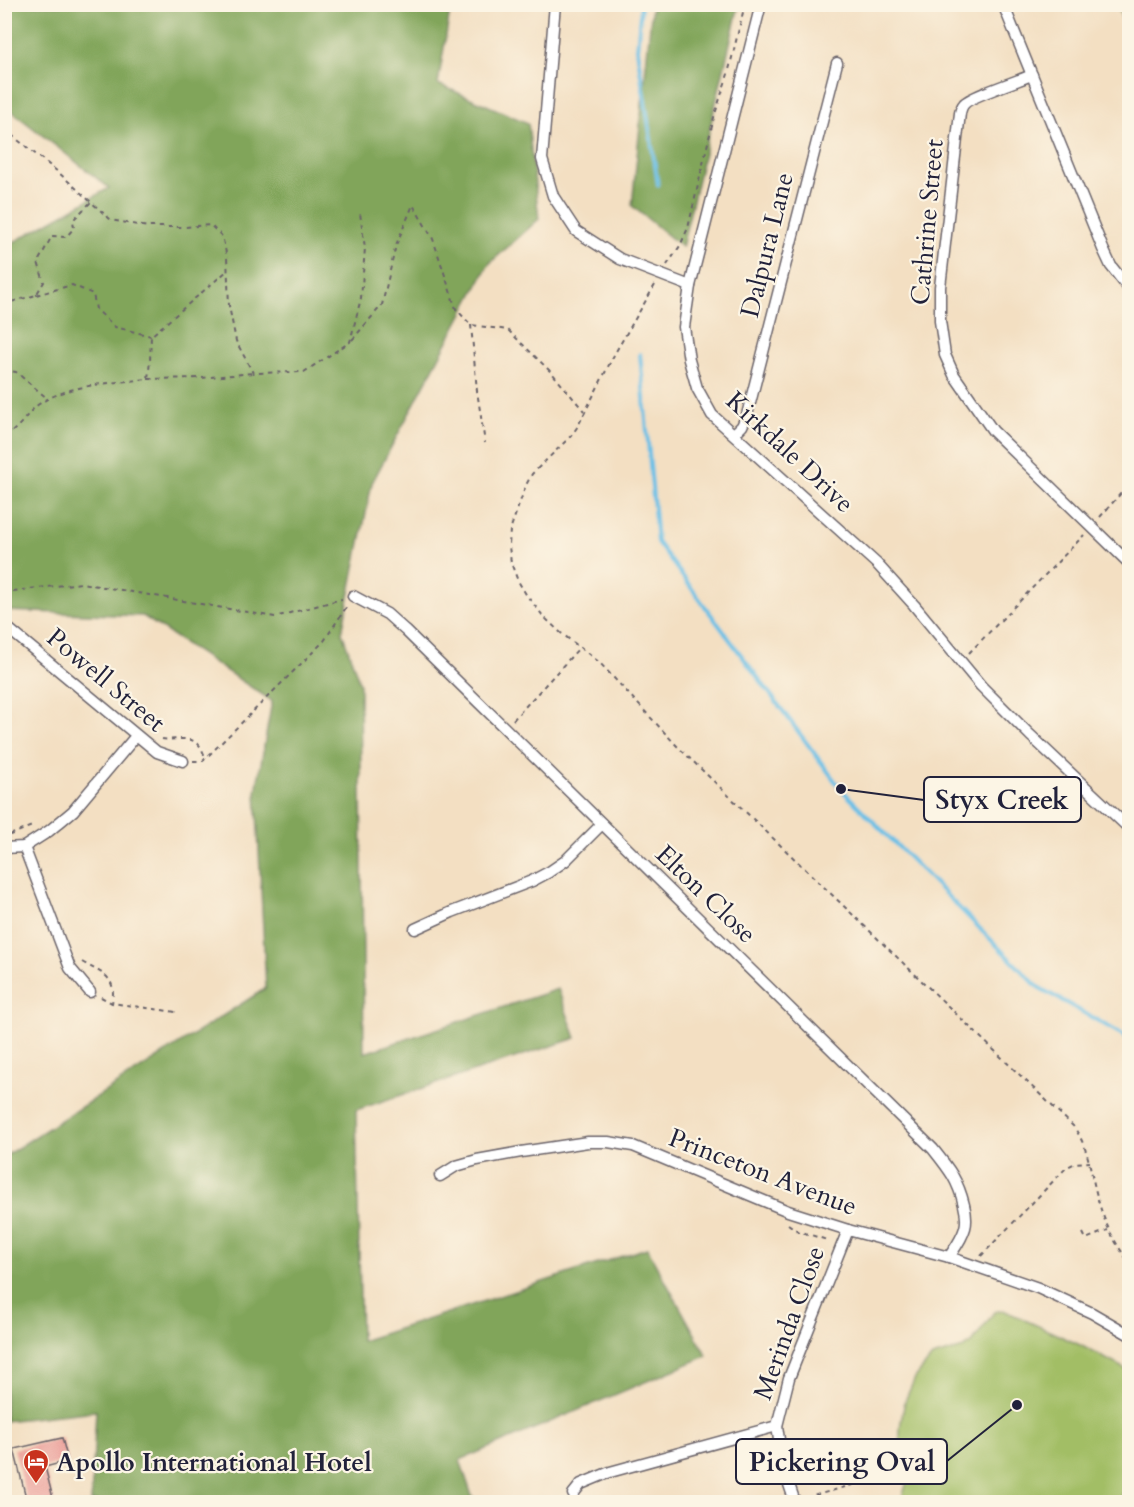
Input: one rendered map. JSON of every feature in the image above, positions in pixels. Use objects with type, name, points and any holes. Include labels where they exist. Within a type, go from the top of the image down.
[{"type":"street","points":[[555,4],[542,159],[553,196],[576,231],[620,259],[690,286]]},
{"type":"street","name":"Kirkdale Drive","points":[[761,4],[690,286],[684,327],[689,360],[697,388],[712,415],[877,564],[981,686],[1130,828]]},
{"type":"street","points":[[1003,4],[1102,249],[1111,266],[1130,290]]},
{"type":"street","name":"Dalpura Lane","points":[[734,434],[742,426],[747,415],[837,63]]},
{"type":"street","name":"Cathrine Street","points":[[1032,75],[966,101],[962,105],[940,287],[945,354],[954,375],[993,431],[1130,564]]},
{"type":"street","name":"Elton Close","points":[[353,596],[387,614],[399,625],[933,1149],[948,1167],[960,1188],[966,1213],[966,1227],[949,1257]]},
{"type":"street","name":"Powell Street","points":[[4,625],[157,752],[183,761]]},
{"type":"street","points":[[4,848],[24,847],[49,831],[73,811],[136,736]]},
{"type":"street","points":[[415,928],[549,872],[565,861],[602,824]]},
{"type":"street","points":[[24,847],[70,968],[90,992]]},
{"type":"street","name":"Princeton Avenue","points":[[440,1176],[456,1166],[477,1160],[577,1144],[608,1142],[633,1146],[788,1211],[949,1257],[1038,1288],[1092,1313],[1130,1335]]},
{"type":"street","name":"Merinda Close","points":[[795,1502],[783,1467],[777,1426],[789,1378],[848,1230]]},
{"type":"street","points":[[573,1494],[581,1484],[610,1472],[777,1426]]},
{"type":"path","points":[[665,269],[680,246],[688,228],[714,117],[728,74],[745,4]]},
{"type":"path","points":[[4,129],[58,172],[111,220],[148,227],[210,225],[222,236],[227,257],[229,306],[236,341],[253,373]]},
{"type":"path","points":[[36,295],[44,282],[38,262],[52,236],[66,237],[74,228],[73,220],[91,202]]},
{"type":"path","points":[[4,436],[12,433],[36,405],[58,393],[100,384],[148,379],[304,372],[350,342],[382,305],[396,245],[413,205],[433,239],[456,309],[471,325],[477,391],[485,443]]},
{"type":"path","points":[[350,342],[362,298],[364,248],[360,213]]},
{"type":"path","points":[[148,379],[151,336],[228,270]]},
{"type":"path","points":[[656,284],[615,352],[573,433],[538,467],[530,478],[510,530],[509,546],[513,568],[527,597],[561,633],[580,646],[608,671],[678,747],[1069,1121],[1083,1141],[1097,1196],[1109,1229],[1119,1249],[1130,1263]]},
{"type":"path","points":[[4,304],[72,285],[93,294],[96,309],[115,327],[151,336]]},
{"type":"path","points":[[471,325],[508,330],[552,373],[585,412]]},
{"type":"path","points":[[4,370],[16,372],[48,399]]},
{"type":"path","points":[[960,662],[1091,527],[1130,483]]},
{"type":"path","points":[[4,591],[81,583],[275,617],[353,596]]},
{"type":"path","points":[[183,761],[206,759],[324,641],[353,596]]},
{"type":"path","points":[[512,721],[580,646]]},
{"type":"path","points":[[161,739],[191,740],[199,745],[206,759]]},
{"type":"path","points":[[5,837],[40,823]]},
{"type":"path","points":[[78,957],[81,962],[99,971],[111,981],[114,987],[112,1003]]},
{"type":"path","points":[[90,992],[112,1003],[177,1012]]},
{"type":"path","points":[[984,1253],[1066,1168],[1075,1163],[1090,1162]]},
{"type":"path","points":[[782,1220],[798,1231],[826,1240]]},
{"type":"path","points":[[1083,1233],[1086,1239],[1109,1229]]},
{"type":"path","points":[[795,1502],[884,1476]]},
{"type":"green space","points":[[5,5],[451,5],[438,84],[528,123],[539,219],[489,264],[372,483],[342,632],[360,684],[364,1053],[558,989],[576,1038],[356,1110],[361,1341],[647,1248],[707,1356],[460,1460],[474,1502],[91,1502],[96,1411],[5,1421],[5,1156],[266,988],[256,792],[272,701],[143,616],[5,611],[5,247],[109,188],[5,106]]},
{"type":"green space","points":[[652,5],[739,5],[682,247],[632,206]]},
{"type":"green space","points":[[1117,5],[1129,5],[1129,37]]},
{"type":"green space","points":[[1003,1310],[1080,1345],[1129,1371],[1129,1481],[1119,1502],[901,1501],[908,1479],[900,1450],[900,1427],[905,1401],[915,1378],[932,1357],[964,1348],[972,1343],[994,1312]]},
{"type":"building","name":"Apollo International Hotel","points":[[62,1438],[68,1461],[45,1467],[54,1502],[27,1502],[14,1449]]},
{"type":"waterway","points":[[641,4],[637,50],[658,185]]},
{"type":"waterway","points":[[640,354],[657,542],[841,789],[1038,987],[1130,1039]]},
{"type":"place","name":"Styx Creek","points":[[841,789]]},
{"type":"place","name":"Pickering Oval","points":[[1017,1405]]},
{"type":"place","name":"Apollo International Hotel","points":[[36,1485]]}]
